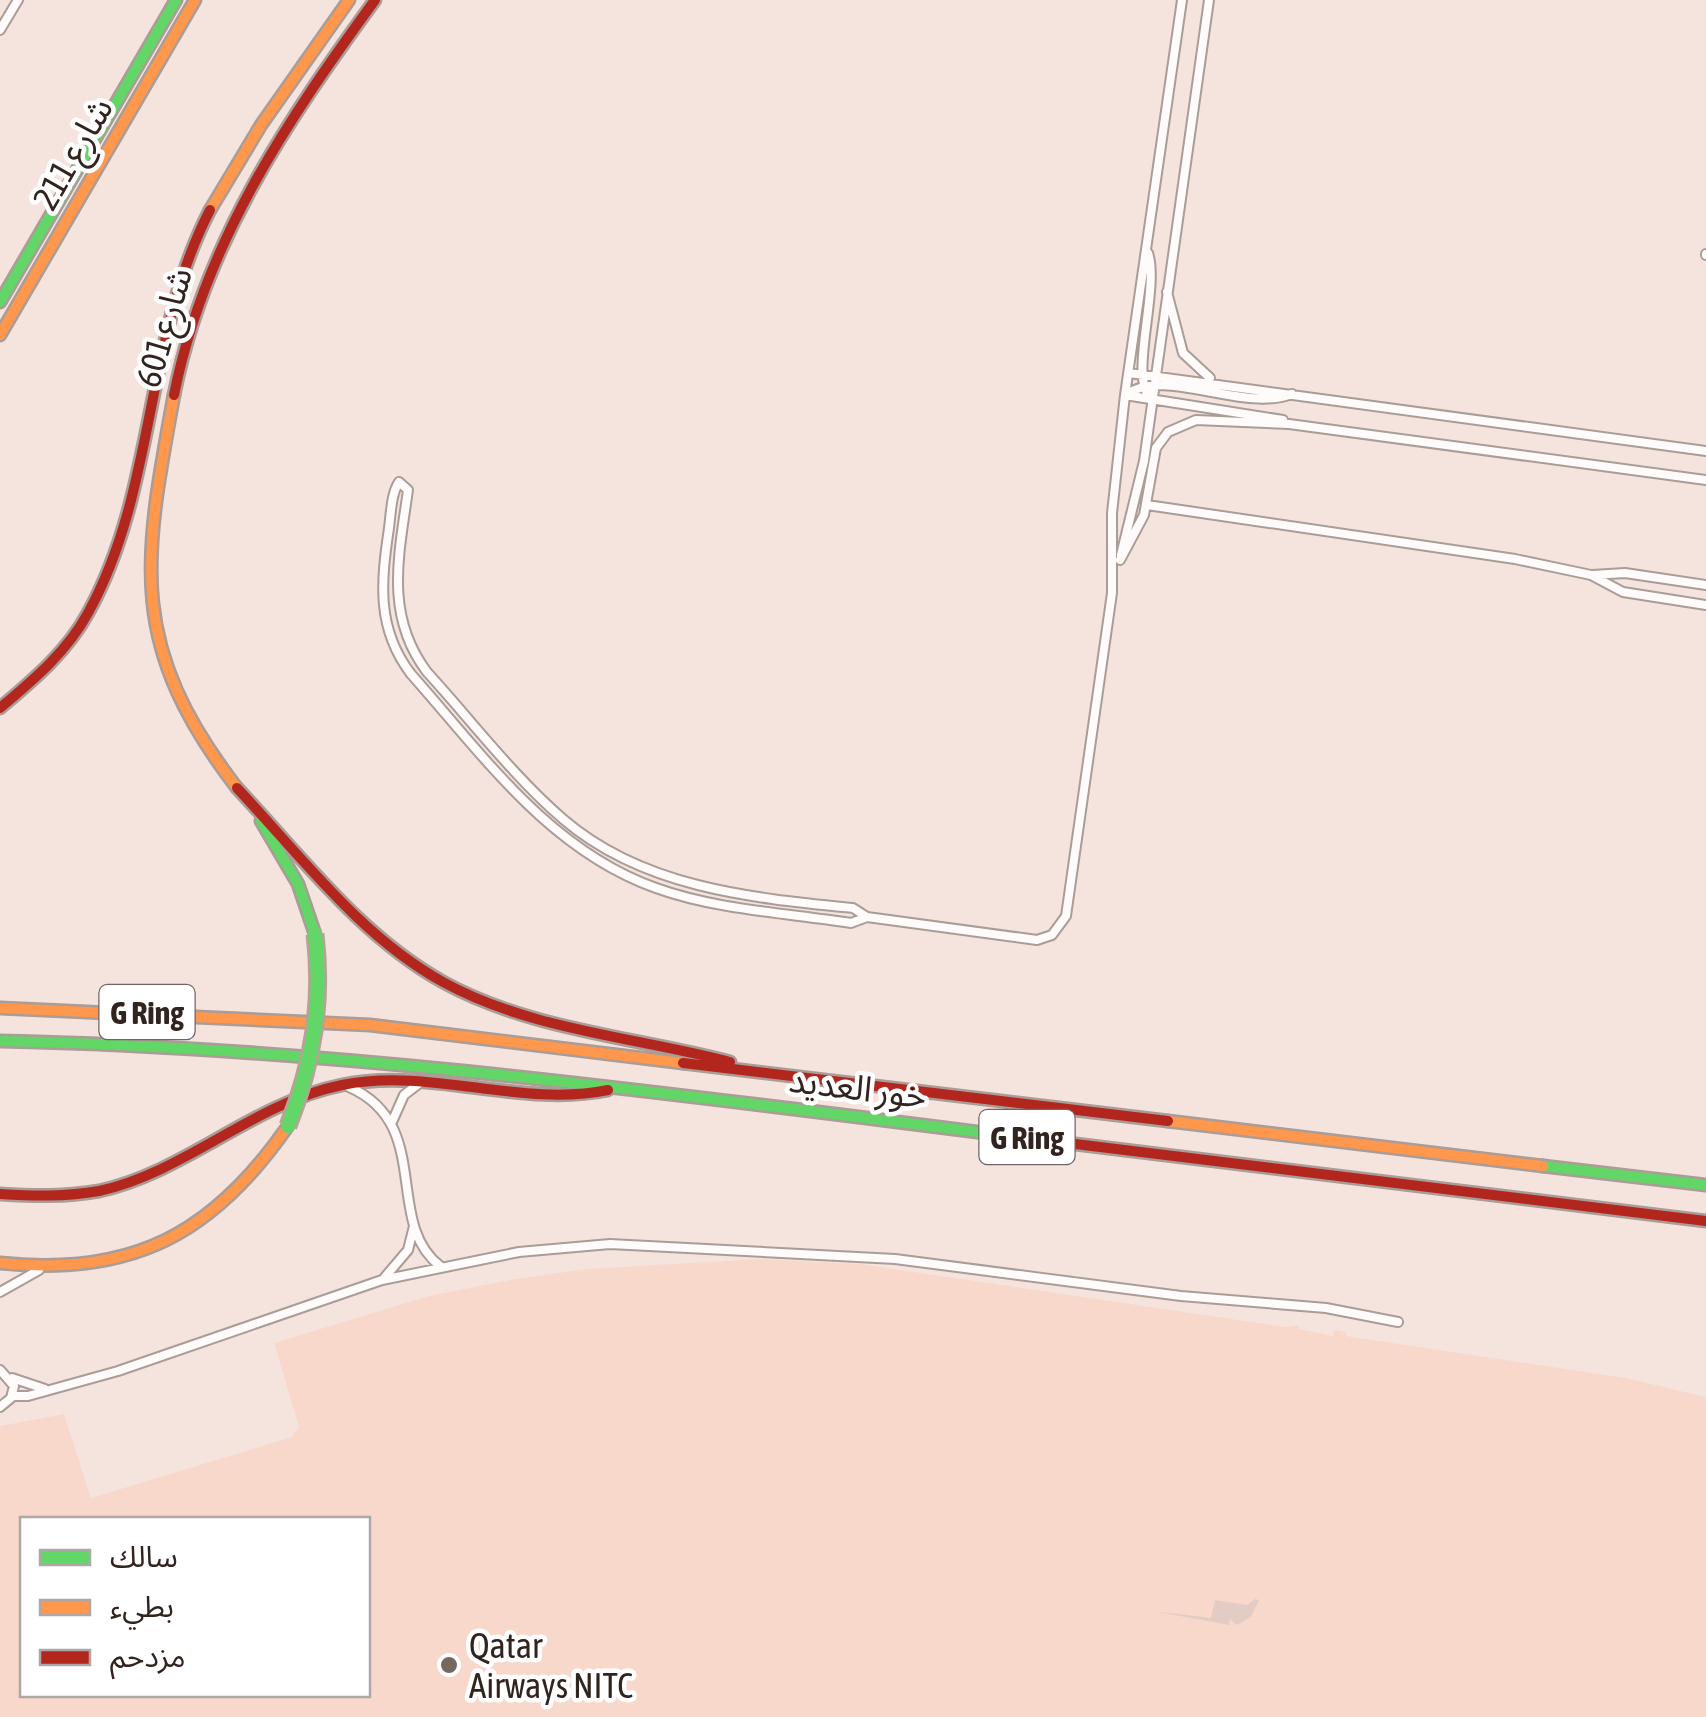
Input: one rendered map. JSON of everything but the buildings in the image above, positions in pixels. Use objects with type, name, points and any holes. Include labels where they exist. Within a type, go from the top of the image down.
[{"type":"main road","name":"شارع 211","points":[[0,302],[176,0]]},
{"type":"main road","name":"شارع 211","points":[[0,335],[196,0]]},
{"type":"main road","name":"شارع 601","points":[[0,708],[53,664],[90,616],[114,567],[133,487],[155,360],[190,252],[234,167],[349,0]]},
{"type":"main road","name":"شارع 601","points":[[238,788],[180,709],[157,652],[148,563],[180,363],[202,289],[244,200],[374,1]]},
{"type":"main road","points":[[0,1264],[44,1268],[100,1266],[131,1259],[194,1229],[245,1186],[288,1126],[307,1080],[321,1009],[315,934],[284,858],[238,788]]},
{"type":"main road","points":[[238,788],[366,925],[441,981],[530,1015],[650,1041],[769,1074]]},
{"type":"main road","name":"خور العديد","points":[[0,1008],[370,1026],[1706,1184]]},
{"type":"main road","name":"خور العديد","points":[[0,1041],[286,1052],[619,1087],[1706,1221]]},
{"type":"main road","points":[[0,1194],[48,1198],[131,1184],[281,1105],[345,1085],[423,1081],[577,1095],[619,1087]]},
{"type":"street","points":[[0,30],[18,0]]},
{"type":"street","points":[[1112,593],[1112,513],[1182,0]]},
{"type":"street","points":[[867,917],[852,923],[676,894],[600,862],[548,826],[411,674],[393,645],[382,608],[381,581],[396,484],[408,486],[396,584],[399,615],[410,645],[427,672],[562,819],[621,858],[664,876],[853,908],[867,917],[1045,939],[1058,930],[1066,916],[1112,593],[1142,470],[1209,0]]},
{"type":"street","points":[[1147,249],[1153,280],[1142,386],[1151,398]]},
{"type":"street","points":[[1166,291],[1183,353],[1195,368],[1219,382]]},
{"type":"street","points":[[1129,372],[1706,451]]},
{"type":"street","points":[[1126,395],[1153,385],[1263,400],[1296,392]]},
{"type":"street","points":[[1126,395],[1262,414],[1289,424]]},
{"type":"street","points":[[1120,560],[1147,506],[1152,458],[1162,440],[1177,426],[1206,419],[1289,424],[1706,480]]},
{"type":"street","points":[[1147,506],[1515,558],[1591,576],[1623,592],[1706,605]]},
{"type":"street","points":[[1591,576],[1625,572],[1706,585]]},
{"type":"street","points":[[392,1122],[404,1094],[423,1081]]},
{"type":"street","points":[[345,1085],[380,1104],[392,1122],[423,1248],[440,1266]]},
{"type":"street","points":[[382,1280],[408,1250],[415,1221]]},
{"type":"street","points":[[0,1406],[12,1396],[118,1371],[382,1280],[518,1252],[610,1244],[833,1253],[1181,1296],[1284,1303],[1398,1322]]},
{"type":"street","points":[[0,1292],[44,1268]]},
{"type":"street","points":[[3,1371],[30,1387],[50,1389]]},
{"type":"street","points":[[3,1371],[12,1396]]},
{"type":"shaded area","points":[[759,1259],[860,1264],[1286,1327],[1299,1325],[1299,1329],[1333,1336],[1335,1330],[1346,1332],[1346,1336],[1626,1378],[1706,1397],[1706,1717],[0,1717],[0,1426],[64,1414],[91,1498],[292,1437],[299,1427],[274,1343],[429,1296],[587,1269]]},
{"type":"shaded area","points":[[1215,1600],[1247,1605],[1259,1600],[1251,1617],[1237,1625],[1230,1619],[1229,1625],[1153,1611],[1211,1618]]},
{"type":"traffic: fast","points":[[0,302],[176,0]]},
{"type":"traffic: fast","points":[[261,821],[298,884],[315,934]]},
{"type":"traffic: fast","points":[[288,1126],[314,1032],[318,984],[315,934]]},
{"type":"traffic: fast","points":[[0,1041],[128,1045],[383,1063],[1018,1137]]},
{"type":"traffic: fast","points":[[1543,1166],[1706,1185]]},
{"type":"traffic: slow","points":[[0,335],[195,0]]},
{"type":"traffic: slow","points":[[210,210],[261,125],[349,0]]},
{"type":"traffic: slow","points":[[174,395],[155,507],[153,601],[161,645],[176,690],[201,737],[237,788]]},
{"type":"traffic: slow","points":[[0,1008],[370,1025],[683,1063]]},
{"type":"traffic: slow","points":[[1168,1121],[1543,1166]]},
{"type":"traffic: slow","points":[[0,1263],[90,1263],[165,1240],[230,1195],[288,1126]]},
{"type":"traffic: jam","points":[[174,395],[188,340],[227,236],[280,139],[375,0]]},
{"type":"traffic: jam","points":[[0,708],[60,653],[88,613],[110,565],[140,464],[173,309],[210,210]]},
{"type":"traffic: jam","points":[[237,788],[358,918],[443,982],[476,998],[547,1022],[730,1062]]},
{"type":"traffic: jam","points":[[683,1063],[1168,1121]]},
{"type":"traffic: jam","points":[[0,1194],[74,1194],[131,1182],[279,1106],[342,1085],[409,1081],[542,1094],[608,1090]]},
{"type":"traffic: jam","points":[[1018,1137],[1706,1221]]},
{"type":"place","name":"Qatar Airways NITC","points":[[449,1665]]}]
